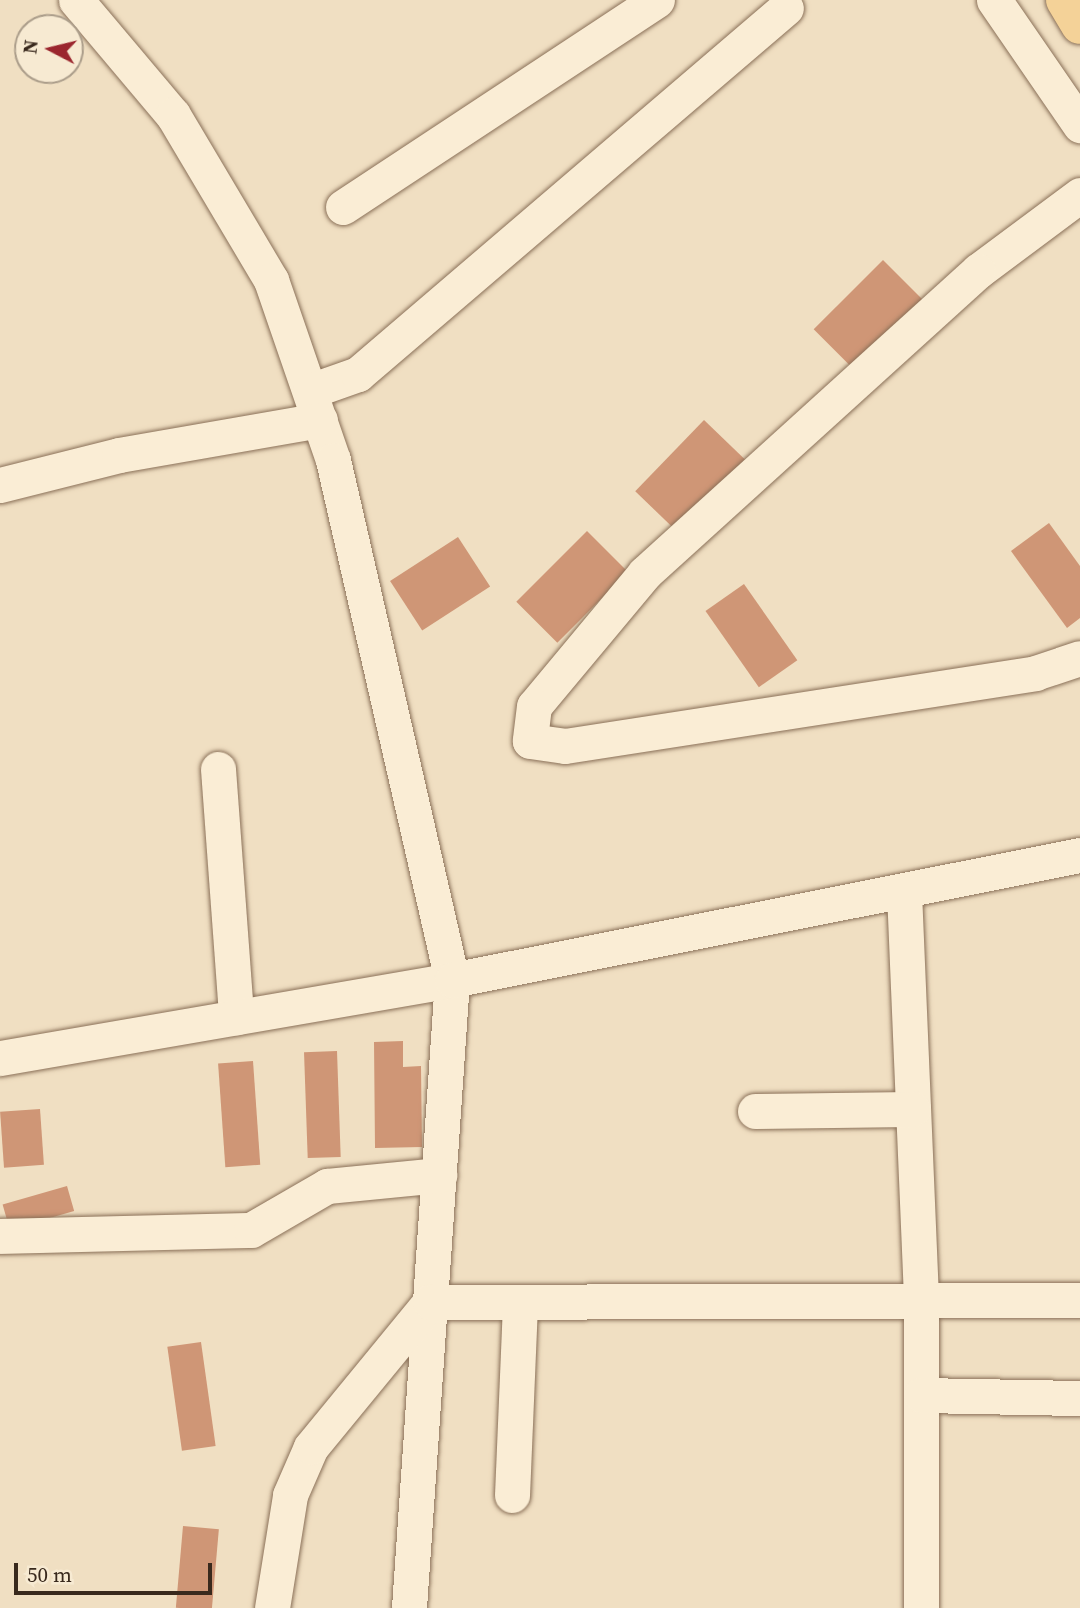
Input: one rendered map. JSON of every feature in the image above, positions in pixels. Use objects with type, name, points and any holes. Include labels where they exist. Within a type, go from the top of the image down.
[{"type":"main road","points":[[1065,0],[1080,25]]},
{"type":"street","points":[[76,0],[173,115],[271,280],[315,405],[452,980],[409,1608]]},
{"type":"street","points":[[343,206],[657,0]]},
{"type":"street","points":[[994,0],[1080,125]]},
{"type":"street","points":[[0,485],[315,405],[358,374],[786,8]]},
{"type":"street","points":[[1080,195],[978,271],[645,573],[534,706],[530,741],[592,741],[1035,673],[1080,657]]},
{"type":"street","points":[[218,769],[236,1017]]},
{"type":"street","points":[[0,1058],[452,980],[1080,855]]},
{"type":"street","points":[[904,892],[921,1302],[921,1608]]},
{"type":"street","points":[[755,1111],[913,1109]]},
{"type":"street","points":[[0,1236],[251,1230],[327,1186],[439,1175]]},
{"type":"street","points":[[430,1302],[520,1304],[1080,1300]]},
{"type":"street","points":[[272,1608],[290,1495],[311,1447],[430,1302]]},
{"type":"street","points":[[512,1495],[520,1304]]},
{"type":"street","points":[[921,1395],[1080,1398]]},
{"type":"building","points":[[883,260],[924,301],[855,370],[814,329]]},
{"type":"building","points":[[704,420],[745,460],[676,531],[635,491]]},
{"type":"building","points":[[1049,523],[1080,566],[1080,618],[1067,628],[1011,551]]},
{"type":"building","points":[[587,531],[628,572],[557,643],[516,602]]},
{"type":"building","points":[[458,537],[490,586],[422,631],[390,581]]},
{"type":"building","points":[[744,584],[797,660],[759,687],[705,611]]},
{"type":"building","points":[[403,1041],[403,1067],[421,1066],[422,1147],[375,1148],[374,1042]]},
{"type":"building","points":[[337,1051],[341,1157],[308,1158],[304,1052]]},
{"type":"building","points":[[253,1061],[260,1165],[225,1167],[218,1063]]},
{"type":"building","points":[[40,1109],[44,1165],[4,1168],[0,1112]]},
{"type":"building","points":[[67,1186],[74,1211],[10,1229],[3,1204]]},
{"type":"building","points":[[201,1342],[216,1446],[182,1451],[167,1347]]},
{"type":"building","points":[[183,1526],[219,1529],[212,1608],[176,1608]]}]
